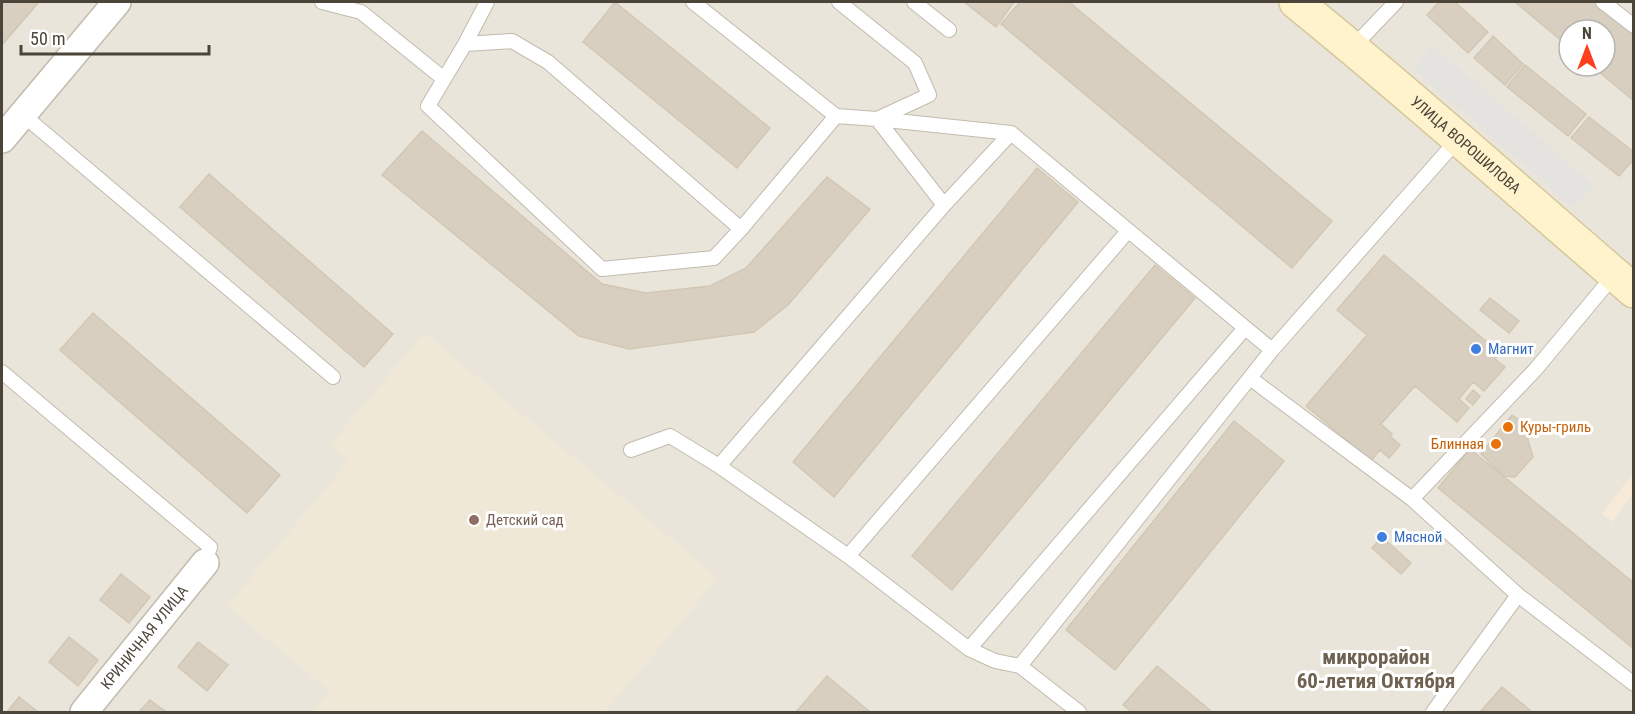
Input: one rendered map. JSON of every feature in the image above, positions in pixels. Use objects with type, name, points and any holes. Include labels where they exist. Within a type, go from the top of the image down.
[{"type":"main road","name":"УЛИЦА ВОРОШИЛОВА","points":[[1296,2],[1459,138],[1624,282]]},
{"type":"street","points":[[2,139],[117,2]]},
{"type":"street","name":"КРИНИЧНАЯ УЛИЦА","points":[[84,712],[205,563]]},
{"type":"lane","points":[[322,2],[362,12],[444,79]]},
{"type":"lane","points":[[487,2],[428,106],[602,269],[714,258],[741,230],[836,116]]},
{"type":"lane","points":[[693,2],[836,116],[1011,133],[1272,350]]},
{"type":"lane","points":[[838,2],[915,63],[929,95],[878,119]]},
{"type":"lane","points":[[914,2],[949,30]]},
{"type":"lane","points":[[1353,48],[1396,2]]},
{"type":"lane","points":[[1603,2],[1634,26]]},
{"type":"lane","points":[[465,44],[512,41],[548,62],[741,230]]},
{"type":"lane","points":[[22,114],[333,377]]},
{"type":"lane","points":[[878,119],[944,205]]},
{"type":"lane","points":[[719,466],[944,205],[1011,133]]},
{"type":"lane","points":[[1020,666],[1272,350],[1459,138]]},
{"type":"lane","points":[[848,555],[1128,231]]},
{"type":"lane","points":[[1412,500],[1534,370],[1624,282]]},
{"type":"lane","points":[[969,649],[1245,328]]},
{"type":"lane","points":[[2,372],[210,547],[205,563]]},
{"type":"lane","points":[[1250,378],[1412,500],[1518,595],[1634,684]]},
{"type":"lane","points":[[631,450],[670,436],[719,466],[848,555],[969,649],[995,662],[1020,666],[1079,712]]},
{"type":"lane","points":[[1433,712],[1518,595]]},
{"type":"shaded area","points":[[2,2],[1633,2],[1633,712],[2,712]]},
{"type":"shaded area","points":[[1433,45],[1594,185],[1574,208],[1413,68]]},
{"type":"shaded area","name":"Детский сад","points":[[424,333],[718,578],[605,712],[312,712],[330,691],[227,606],[348,462],[330,445]]},
{"type":"shaded area","points":[[1633,473],[1633,494],[1612,522],[1602,514]]},
{"type":"building","points":[[2,2],[39,2],[2,45]]},
{"type":"building","points":[[615,2],[770,128],[737,168],[583,42]]},
{"type":"building","points":[[964,2],[1014,2],[996,27]]},
{"type":"building","points":[[1020,2],[1069,2],[1332,221],[1292,268],[1001,24]]},
{"type":"building","points":[[1439,2],[1455,2],[1488,32],[1468,53],[1427,15]]},
{"type":"building","points":[[1515,2],[1596,2],[1616,18],[1557,18],[1557,37]]},
{"type":"building","points":[[1617,19],[1634,33],[1634,101],[1606,78],[1617,78]]},
{"type":"building","points":[[1493,36],[1523,64],[1505,85],[1474,58]]},
{"type":"building","points":[[1525,65],[1586,114],[1568,136],[1507,87]]},
{"type":"building","points":[[1589,117],[1634,152],[1634,159],[1619,176],[1571,138]]},
{"type":"building","points":[[422,131],[602,284],[646,293],[710,286],[746,268],[827,177],[870,209],[788,305],[754,332],[629,349],[579,336],[382,175]]},
{"type":"building","points":[[1037,168],[1078,202],[834,497],[793,462]]},
{"type":"building","points":[[209,174],[393,334],[364,367],[180,207]]},
{"type":"building","points":[[1384,255],[1500,353],[1495,359],[1505,367],[1484,391],[1473,382],[1459,399],[1469,408],[1457,422],[1415,386],[1381,424],[1400,445],[1389,458],[1380,450],[1371,461],[1306,406],[1367,335],[1337,310]]},
{"type":"building","points":[[1155,265],[1195,298],[952,590],[912,556]]},
{"type":"building","points":[[1490,298],[1519,321],[1509,333],[1480,310]]},
{"type":"building","points":[[93,313],[280,475],[247,513],[60,350]]},
{"type":"building","points":[[1473,390],[1480,396],[1473,405],[1466,399]]},
{"type":"building","points":[[1512,415],[1523,423],[1533,457],[1515,477],[1504,476],[1481,454]]},
{"type":"building","points":[[1234,421],[1284,461],[1115,670],[1066,630]]},
{"type":"building","points":[[1470,449],[1634,583],[1634,649],[1438,488]]},
{"type":"building","points":[[1382,537],[1411,563],[1401,574],[1372,548]]},
{"type":"building","points":[[121,574],[150,597],[129,623],[100,600]]},
{"type":"building","points":[[69,637],[98,660],[78,686],[49,662]]},
{"type":"building","points":[[198,642],[228,665],[207,691],[178,667]]},
{"type":"building","points":[[1157,666],[1212,712],[1132,712],[1123,705]]},
{"type":"building","points":[[827,676],[870,712],[796,712]]},
{"type":"building","points":[[1502,687],[1532,712],[1480,712]]},
{"type":"building","points":[[19,697],[38,712],[7,712]]},
{"type":"building","points":[[150,700],[166,712],[139,712]]},
{"type":"place","name":"Магнит","points":[[1476,349]]},
{"type":"place","name":"Куры-гриль","points":[[1508,427]]},
{"type":"place","name":"Блинная","points":[[1496,444]]},
{"type":"place","name":"Детский сад","points":[[474,520]]},
{"type":"place","name":"Мясной","points":[[1382,537]]},
{"type":"district","name":"микрорайон 60-летия Октября","points":[[1376,669]]}]
